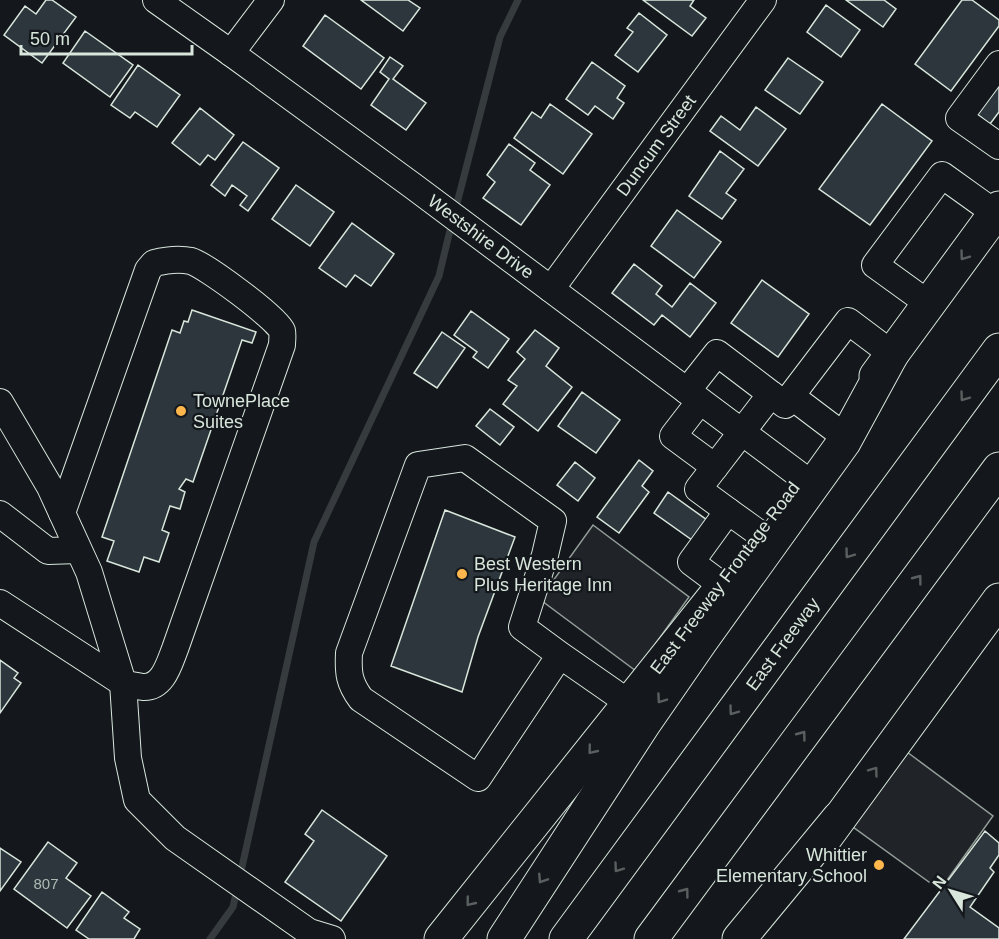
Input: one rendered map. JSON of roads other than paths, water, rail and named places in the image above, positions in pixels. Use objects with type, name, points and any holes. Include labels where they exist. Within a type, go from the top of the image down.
[{"type":"main road","name":"East Freeway Frontage Road","points":[[441,939],[702,614],[997,211]]},
{"type":"main road","name":"East Freeway","points":[[566,939],[999,350]]},
{"type":"main road","points":[[504,939],[645,722],[844,442],[892,354]]},
{"type":"main road","points":[[651,939],[999,469]]},
{"type":"main road","points":[[739,939],[839,818],[994,618]]},
{"type":"main road","points":[[755,939],[839,818]]},
{"type":"street","name":"Westshire Drive","points":[[156,0],[413,186],[802,477]]},
{"type":"street","points":[[231,53],[271,0]]},
{"type":"street","name":"Duncum Street","points":[[551,289],[763,0]]},
{"type":"street","points":[[995,135],[959,118],[999,64]]},
{"type":"street","points":[[929,304],[875,265],[942,175],[997,211]]},
{"type":"street","points":[[0,603],[123,683],[145,687],[156,684],[166,672],[175,650],[282,345],[282,331],[269,315],[206,268],[191,261],[170,259],[154,262],[148,270],[62,513]]},
{"type":"street","points":[[760,534],[698,489],[742,432],[781,395],[848,321],[892,354]]},
{"type":"street","points":[[715,467],[673,436],[717,353],[836,430]]},
{"type":"street","points":[[0,402],[50,487],[88,572],[123,683],[128,758],[137,800],[175,838],[319,936]]},
{"type":"street","points":[[560,655],[478,778],[361,699],[353,688],[348,671],[349,653],[418,465],[465,458],[553,521],[545,555],[522,627],[629,703]]},
{"type":"street","points":[[723,586],[691,562],[728,511]]},
{"type":"street","points":[[0,514],[48,551],[78,550]]},
{"type":"waterway","points":[[455,211],[500,37],[518,0]]},
{"type":"waterway","points":[[240,876],[314,542],[439,276],[452,222]]},
{"type":"waterway","points":[[210,939],[233,907],[237,889]]},
{"type":"place","name":"TownePlace Suites","points":[[181,411]]},
{"type":"place","name":"Best Western Plus Heritage Inn","points":[[462,574]]},
{"type":"place","name":"Whittier Elementary School","points":[[879,865]]}]
